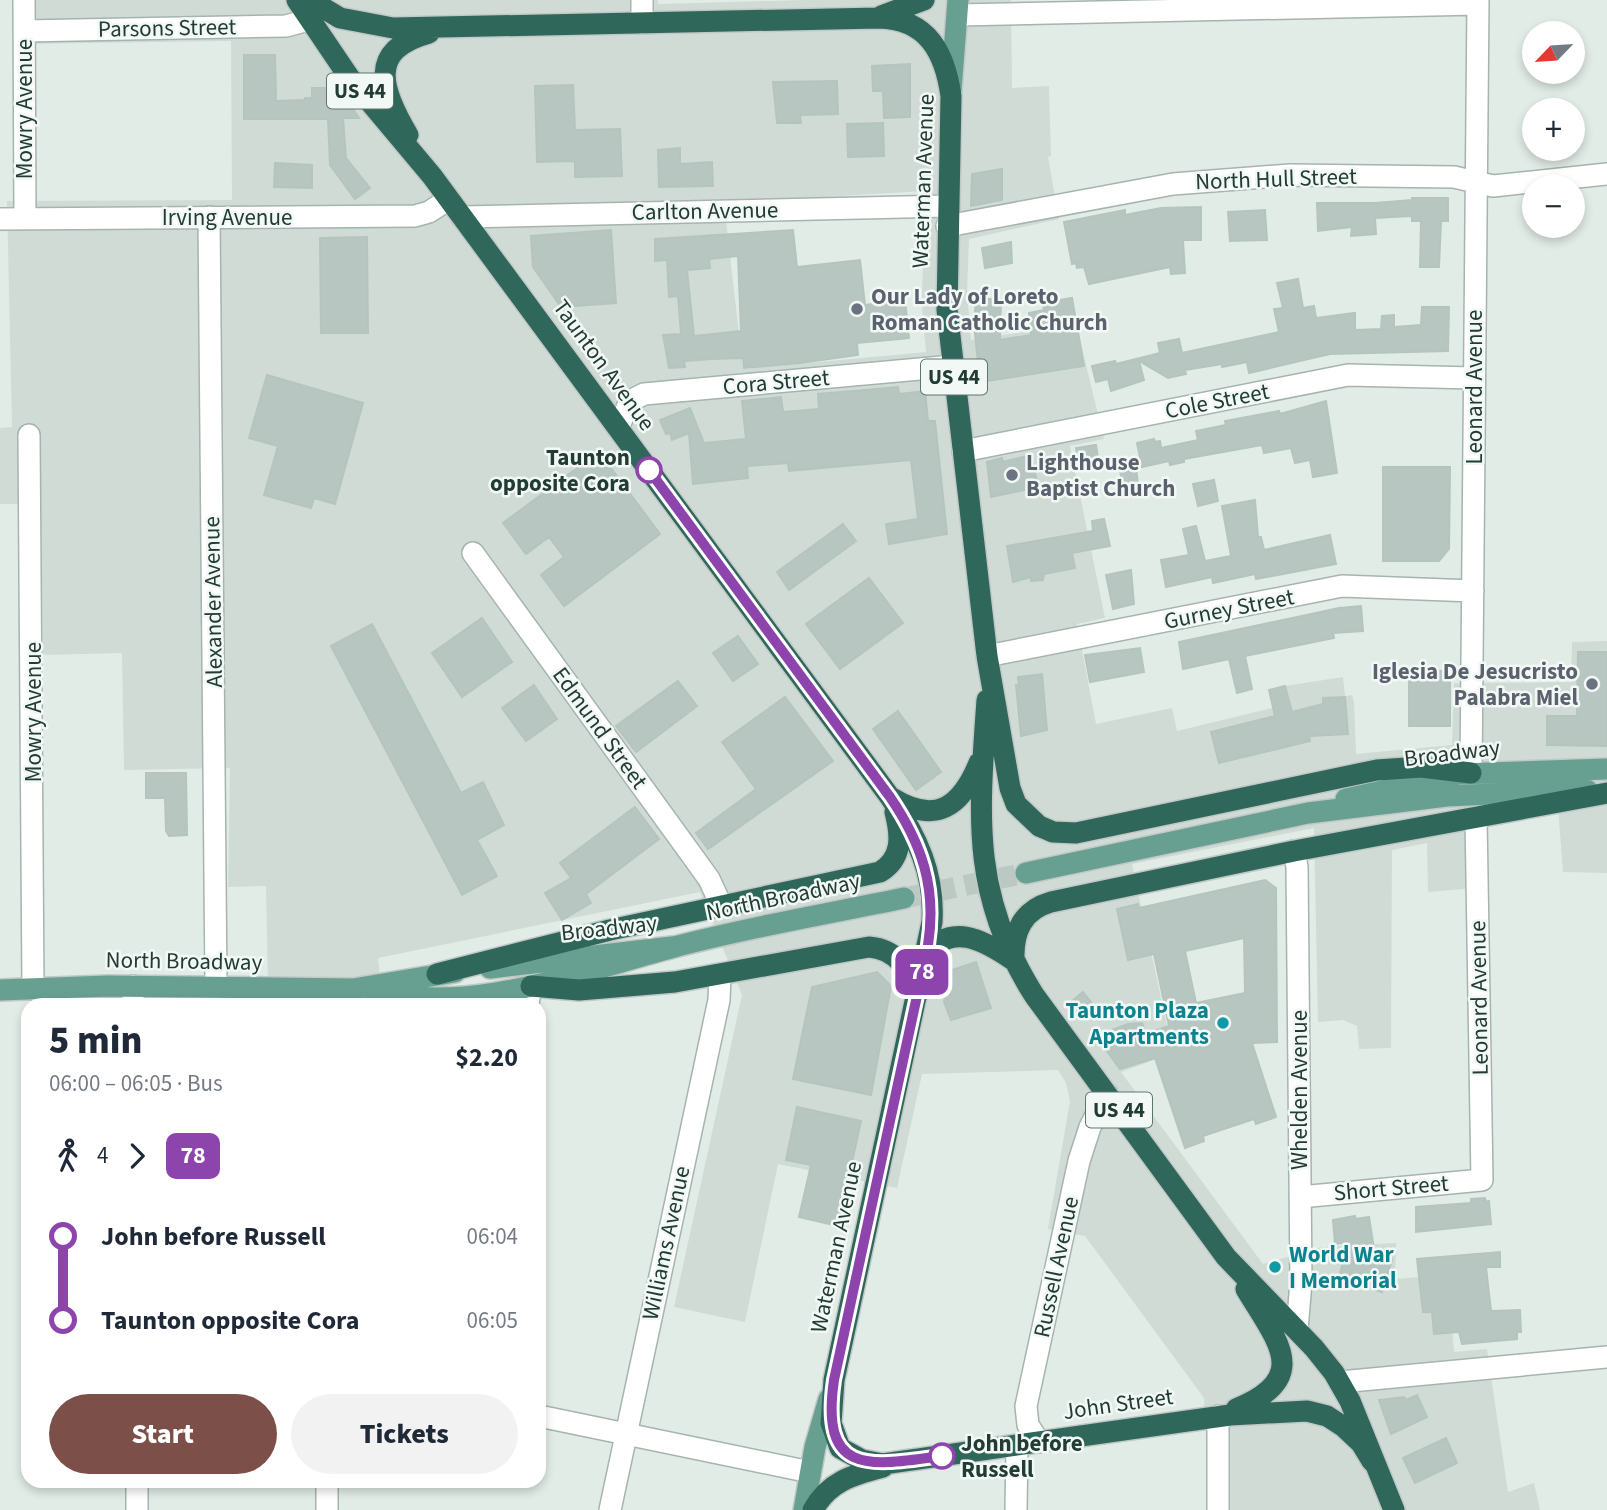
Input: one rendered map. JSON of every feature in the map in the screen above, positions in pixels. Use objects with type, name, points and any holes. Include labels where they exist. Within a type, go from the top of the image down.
[{"type":"highway","name":"Taunton Avenue","points":[[297,0],[309,10],[372,106],[432,176],[890,797]]},
{"type":"highway","points":[[873,18],[925,0]]},
{"type":"highway","name":"US 44","points":[[309,10],[363,25],[455,28],[873,18],[905,23],[930,37],[945,62],[951,96]]},
{"type":"highway","points":[[432,176],[391,103],[384,83],[385,65],[393,51],[408,41],[455,28]]},
{"type":"highway","name":"Waterman Avenue","points":[[951,96],[946,288],[987,656]]},
{"type":"highway","name":"US 44","points":[[987,656],[979,813],[983,863],[996,917],[1014,961],[1034,995],[1226,1257],[1297,1330],[1340,1382],[1394,1510]]},
{"type":"highway","points":[[987,656],[1013,797],[1027,817],[1053,832],[1083,832],[1377,770],[1428,767],[1471,773]]},
{"type":"highway","points":[[890,797],[922,812],[950,806],[969,783],[983,748]]},
{"type":"highway","points":[[925,957],[944,940],[967,935],[989,944],[1014,961],[1018,927],[1031,911],[1044,904],[1294,851],[1607,791]]},
{"type":"highway","name":"US 44","points":[[890,797],[913,834],[927,869],[932,912],[917,995]]},
{"type":"highway","points":[[437,974],[721,905],[880,872],[896,857],[900,841],[890,797]]},
{"type":"highway","points":[[530,995],[720,975],[852,949],[877,948],[891,953],[902,962],[917,995]]},
{"type":"highway","name":"Waterman Avenue","points":[[834,1380],[917,995]]},
{"type":"highway","points":[[1218,1416],[1268,1394],[1278,1381],[1282,1364],[1276,1340],[1226,1257]]},
{"type":"highway","name":"John Street","points":[[834,1380],[831,1423],[840,1448],[869,1462],[901,1462],[1218,1416],[1307,1411],[1321,1413],[1344,1427],[1361,1443],[1372,1461]]},
{"type":"highway","points":[[813,1510],[823,1494],[838,1481],[901,1462]]},
{"type":"main road","name":"Waterman Avenue","points":[[951,96],[958,7]]},
{"type":"main road","name":"Broadway","points":[[1308,813],[1368,793],[1471,773],[1607,769]]},
{"type":"main road","name":"Broadway","points":[[1026,873],[1308,813],[1447,796],[1607,791]]},
{"type":"main road","name":"North Broadway","points":[[672,947],[904,898]]},
{"type":"main road","name":"Broadway","points":[[368,988],[437,974],[672,947]]},
{"type":"main road","name":"Broadway","points":[[368,988],[414,997],[480,993],[530,995],[672,947]]},
{"type":"main road","name":"North Broadway","points":[[0,990],[33,989],[133,995],[216,987],[368,988]]},
{"type":"main road","name":"Waterman Avenue","points":[[804,1510],[810,1472],[834,1380]]},
{"type":"street","name":"Mowry Avenue","points":[[24,0],[25,219]]},
{"type":"street","points":[[642,0],[642,23]]},
{"type":"street","points":[[958,7],[1478,2]]},
{"type":"street","name":"Leonard Avenue","points":[[1471,773],[1478,2]]},
{"type":"street","name":"Parsons Street","points":[[24,31],[286,26],[309,10]]},
{"type":"street","name":"North Hull Street","points":[[948,216],[1173,184],[1290,175],[1454,177],[1493,186],[1607,174]]},
{"type":"street","name":"Irving Avenue","points":[[0,219],[420,216],[449,199]]},
{"type":"street","name":"Carlton Avenue","points":[[462,217],[948,216]]},
{"type":"street","name":"Alexander Avenue","points":[[209,217],[216,987]]},
{"type":"street","name":"Cora Street","points":[[618,428],[630,401],[644,394],[953,366]]},
{"type":"street","name":"Cole Street","points":[[963,451],[1348,375],[1474,378]]},
{"type":"street","name":"Mowry Avenue","points":[[29,435],[33,989]]},
{"type":"street","name":"Edmund Street","points":[[473,553],[709,879],[721,905]]},
{"type":"street","name":"Gurney Street","points":[[987,656],[1342,586],[1473,591]]},
{"type":"street","name":"Leonard Avenue","points":[[1476,817],[1482,1180]]},
{"type":"street","name":"Whelden Avenue","points":[[1294,851],[1297,867],[1300,1197],[1297,1330]]},
{"type":"street","name":"Williams Avenue","points":[[610,1510],[662,1255],[717,1012],[720,975]]},
{"type":"street","name":"Russell Avenue","points":[[1039,1442],[1028,1424],[1026,1406],[1079,1161],[1090,1127],[1107,1094]]},
{"type":"street","name":"Short Street","points":[[1300,1197],[1482,1180]]},
{"type":"street","points":[[1340,1382],[1607,1357]]},
{"type":"street","points":[[1218,1416],[1218,1510]]},
{"type":"street","points":[[546,1417],[810,1472]]},
{"type":"street","points":[[1016,1510],[1017,1445]]},
{"type":"street","points":[[137,1488],[137,1510]]},
{"type":"street","points":[[327,1488],[327,1510]]},
{"type":"shaded area","points":[[13,0],[658,0],[658,4],[804,0],[1011,0],[1012,88],[1049,86],[1051,156],[1048,157],[1059,219],[969,239],[967,293],[971,340],[1076,324],[1104,439],[1070,446],[1105,618],[1077,624],[1096,724],[1172,708],[1177,731],[1289,704],[1285,686],[1343,677],[1345,696],[1352,695],[1354,702],[1356,754],[1452,745],[1454,683],[1571,682],[1572,642],[1607,641],[1607,873],[1563,872],[1556,782],[1472,787],[1475,888],[1428,892],[1427,843],[1392,850],[1391,1048],[1359,1049],[1357,1026],[1343,1020],[1318,1022],[1314,828],[1132,864],[1173,1053],[1121,1072],[1263,1264],[1321,1247],[1396,1243],[1395,1279],[1448,1275],[1454,1352],[1487,1349],[1508,1492],[1534,1483],[1540,1510],[1210,1510],[1204,1398],[1085,1236],[1048,1229],[1070,1101],[1066,1083],[1058,1070],[922,1074],[897,1188],[778,1164],[745,1322],[674,1307],[742,995],[700,892],[378,958],[382,998],[225,998],[225,987],[268,987],[266,886],[228,887],[230,768],[124,770],[122,653],[43,655],[41,504],[0,504],[0,428],[12,427],[7,201],[232,200],[231,41],[13,44]],"holes":[[[924,191],[922,307],[926,352],[743,369],[724,203]]]},
{"type":"building","points":[[244,55],[275,55],[276,101],[312,98],[312,88],[331,88],[331,97],[345,97],[359,118],[343,118],[346,158],[370,188],[355,199],[330,165],[328,119],[244,119]]},
{"type":"building","points":[[910,64],[910,117],[884,118],[883,91],[873,91],[872,66]]},
{"type":"building","points":[[837,81],[838,114],[800,115],[801,123],[777,123],[773,82]]},
{"type":"building","points":[[573,85],[575,130],[620,129],[622,176],[575,177],[575,161],[537,162],[535,86]]},
{"type":"building","points":[[883,123],[884,156],[848,157],[847,124]]},
{"type":"building","points":[[680,148],[680,164],[712,162],[713,186],[659,187],[658,150]]},
{"type":"building","points":[[275,163],[312,165],[312,188],[274,187]]},
{"type":"building","points":[[1002,169],[1002,200],[971,206],[972,174]]},
{"type":"building","points":[[1412,198],[1448,198],[1448,221],[1441,221],[1439,267],[1420,267],[1421,221],[1412,221],[1412,216],[1375,218],[1376,234],[1351,236],[1352,227],[1318,231],[1317,203],[1375,203]]},
{"type":"building","points":[[1201,207],[1201,240],[1183,240],[1185,273],[1171,274],[1170,267],[1089,284],[1084,267],[1077,268],[1076,263],[1072,264],[1064,222],[1125,210],[1125,215],[1161,208]]},
{"type":"building","points":[[1265,210],[1267,240],[1230,241],[1228,212]]},
{"type":"building","points":[[611,230],[616,303],[561,307],[533,267],[531,236]]},
{"type":"building","points":[[793,230],[797,267],[860,260],[865,305],[905,300],[909,338],[857,343],[858,355],[800,363],[744,368],[743,358],[712,359],[684,361],[685,367],[669,368],[663,335],[681,334],[678,296],[669,297],[667,260],[655,261],[655,239]],"holes":[[[738,256],[741,331],[694,336],[687,270],[710,268],[709,259]]]},
{"type":"building","points":[[367,237],[368,333],[321,333],[320,238]]},
{"type":"building","points":[[1011,242],[1012,263],[985,268],[982,248]]},
{"type":"building","points":[[1298,279],[1303,308],[1314,306],[1316,318],[1355,313],[1355,330],[1381,329],[1382,316],[1394,315],[1394,327],[1421,325],[1422,307],[1449,307],[1448,351],[1330,354],[1249,373],[1247,362],[1222,367],[1222,364],[1185,370],[1186,374],[1168,378],[1139,361],[1144,380],[1111,391],[1108,379],[1096,382],[1092,366],[1115,361],[1116,364],[1160,353],[1158,343],[1179,339],[1182,353],[1279,332],[1274,309],[1283,308],[1277,283]]},
{"type":"building","points":[[1072,298],[1084,366],[980,382],[974,324],[976,299],[1001,299],[1000,340],[1031,335],[1029,313],[1044,310],[1043,303]]},
{"type":"building","points":[[267,375],[363,403],[335,504],[314,498],[311,508],[264,495],[278,446],[249,438]]},
{"type":"building","points":[[898,387],[899,394],[925,391],[928,421],[935,421],[947,534],[889,544],[886,524],[918,519],[911,460],[789,471],[788,463],[747,466],[748,478],[693,484],[689,433],[672,440],[660,420],[690,408],[704,443],[746,439],[742,401],[781,397],[783,412],[819,409],[818,394]]},
{"type":"building","points":[[1326,401],[1337,473],[1313,477],[1310,460],[1295,463],[1291,448],[1264,453],[1262,445],[1184,459],[1184,462],[1170,465],[1169,461],[1142,467],[1137,443],[1154,439],[1155,442],[1160,441],[1161,448],[1198,440],[1196,431],[1226,425],[1225,421],[1279,411],[1280,414]]},
{"type":"building","points":[[1096,445],[1099,464],[1080,468],[1076,448]]},
{"type":"building","points":[[599,452],[660,534],[564,606],[541,575],[564,557],[549,537],[526,554],[503,523]]},
{"type":"building","name":"Lighthouse Baptist Church","points":[[1031,455],[1038,487],[991,497],[987,462],[1002,458],[1003,462]]},
{"type":"building","points":[[1383,467],[1450,467],[1449,549],[1439,561],[1383,561]]},
{"type":"building","points":[[1136,468],[1138,484],[1123,486],[1120,470]]},
{"type":"building","points":[[1214,480],[1218,501],[1198,506],[1193,484]]},
{"type":"building","points":[[1255,500],[1258,537],[1261,537],[1264,550],[1330,535],[1336,564],[1256,579],[1255,574],[1213,583],[1212,577],[1166,587],[1161,560],[1189,555],[1183,529],[1196,526],[1205,561],[1231,556],[1222,506]]},
{"type":"building","points":[[1104,519],[1110,546],[1072,553],[1075,568],[1044,574],[1043,580],[1031,581],[1031,577],[1013,582],[1007,546],[1093,531],[1092,521]]},
{"type":"building","points":[[843,524],[856,541],[789,590],[777,572]]},
{"type":"building","points":[[1131,570],[1134,604],[1113,609],[1106,575]]},
{"type":"building","points":[[869,578],[903,623],[840,669],[806,624]]},
{"type":"building","points":[[1361,606],[1363,631],[1333,633],[1334,638],[1245,656],[1252,689],[1237,693],[1229,659],[1183,669],[1179,642],[1339,608]]},
{"type":"building","points":[[482,618],[512,662],[462,697],[432,653]]},
{"type":"building","points":[[372,624],[461,793],[483,782],[504,825],[477,840],[497,876],[462,895],[331,646]]},
{"type":"building","points":[[738,636],[758,664],[733,681],[713,653]]},
{"type":"building","points":[[1140,648],[1144,672],[1090,682],[1085,655]]},
{"type":"building","name":"Iglesia De Jesucristo Palabra Miel","points":[[1578,652],[1607,652],[1607,746],[1547,745],[1547,716],[1577,716]]},
{"type":"building","points":[[1409,671],[1450,671],[1450,726],[1409,726]]},
{"type":"building","points":[[1042,674],[1047,730],[1021,736],[1016,685],[1019,686],[1018,677]]},
{"type":"building","points":[[678,681],[697,706],[636,752],[616,726]]},
{"type":"building","points":[[534,685],[557,719],[526,741],[502,708]]},
{"type":"building","points":[[1285,686],[1292,712],[1323,704],[1323,698],[1345,697],[1348,734],[1309,736],[1310,741],[1219,763],[1211,732],[1275,716],[1269,690]]},
{"type":"building","points":[[785,697],[833,761],[708,849],[696,833],[756,789],[722,742]]},
{"type":"building","points":[[898,711],[941,772],[916,790],[873,729]]},
{"type":"building","points":[[146,773],[186,773],[187,835],[169,836],[166,831],[165,798],[146,798]]},
{"type":"building","points":[[635,807],[659,839],[586,894],[591,903],[562,920],[545,893],[571,878],[560,863]]},
{"type":"building","name":"Taunton Plaza Apartments","points":[[1265,880],[1276,888],[1277,1042],[1252,1043],[1276,1117],[1256,1124],[1254,1119],[1203,1136],[1204,1141],[1185,1148],[1155,1058],[1120,1069],[1096,1036],[1128,1024],[1142,1023],[1146,1034],[1169,1026],[1154,954],[1128,960],[1117,909],[1138,904],[1139,908]],"holes":[[[1244,938],[1245,993],[1196,1003],[1185,951]]]},
{"type":"building","points":[[976,962],[991,1008],[951,1020],[944,1002],[949,971]]},
{"type":"building","points":[[877,972],[891,986],[871,1095],[793,1079],[812,987]]},
{"type":"building","points":[[1083,992],[1091,1002],[1079,1012],[1071,1002]]},
{"type":"building","points":[[797,1107],[861,1121],[838,1226],[799,1217],[811,1165],[786,1160]]},
{"type":"building","points":[[1485,1198],[1486,1202],[1489,1201],[1491,1224],[1416,1232],[1416,1207],[1471,1203],[1471,1199]]},
{"type":"building","points":[[1355,1216],[1356,1219],[1369,1217],[1375,1255],[1392,1260],[1382,1292],[1355,1284],[1357,1278],[1340,1273],[1349,1242],[1335,1244],[1333,1220]]},
{"type":"building","points":[[1500,1252],[1500,1267],[1486,1267],[1491,1311],[1520,1310],[1521,1332],[1517,1332],[1517,1339],[1462,1344],[1459,1332],[1434,1334],[1432,1312],[1423,1312],[1417,1259]]},
{"type":"building","points":[[1417,1395],[1427,1417],[1391,1434],[1379,1400],[1404,1397],[1406,1400]]},
{"type":"building","points":[[1446,1438],[1457,1463],[1415,1483],[1403,1458]]},
{"type":"tunnel","points":[[904,898],[1026,873]]},
{"type":"bus line","name":"78","points":[[649,470],[890,797],[913,834],[927,869],[932,901],[928,945],[834,1380],[831,1415],[840,1448],[862,1460],[883,1464],[942,1456]]},
{"type":"place","name":"Our Lady of Loreto Roman Catholic Church","points":[[857,309]]},
{"type":"place","name":"Taunton opposite Cora","points":[[649,470]]},
{"type":"place","name":"Lighthouse Baptist Church","points":[[1012,475]]},
{"type":"place","name":"Iglesia De Jesucristo Palabra Miel","points":[[1592,684]]},
{"type":"place","name":"Taunton Plaza Apartments","points":[[1223,1023]]},
{"type":"place","name":"World War I Memorial","points":[[1275,1267]]},
{"type":"place","name":"John before Russell","points":[[942,1456]]}]
